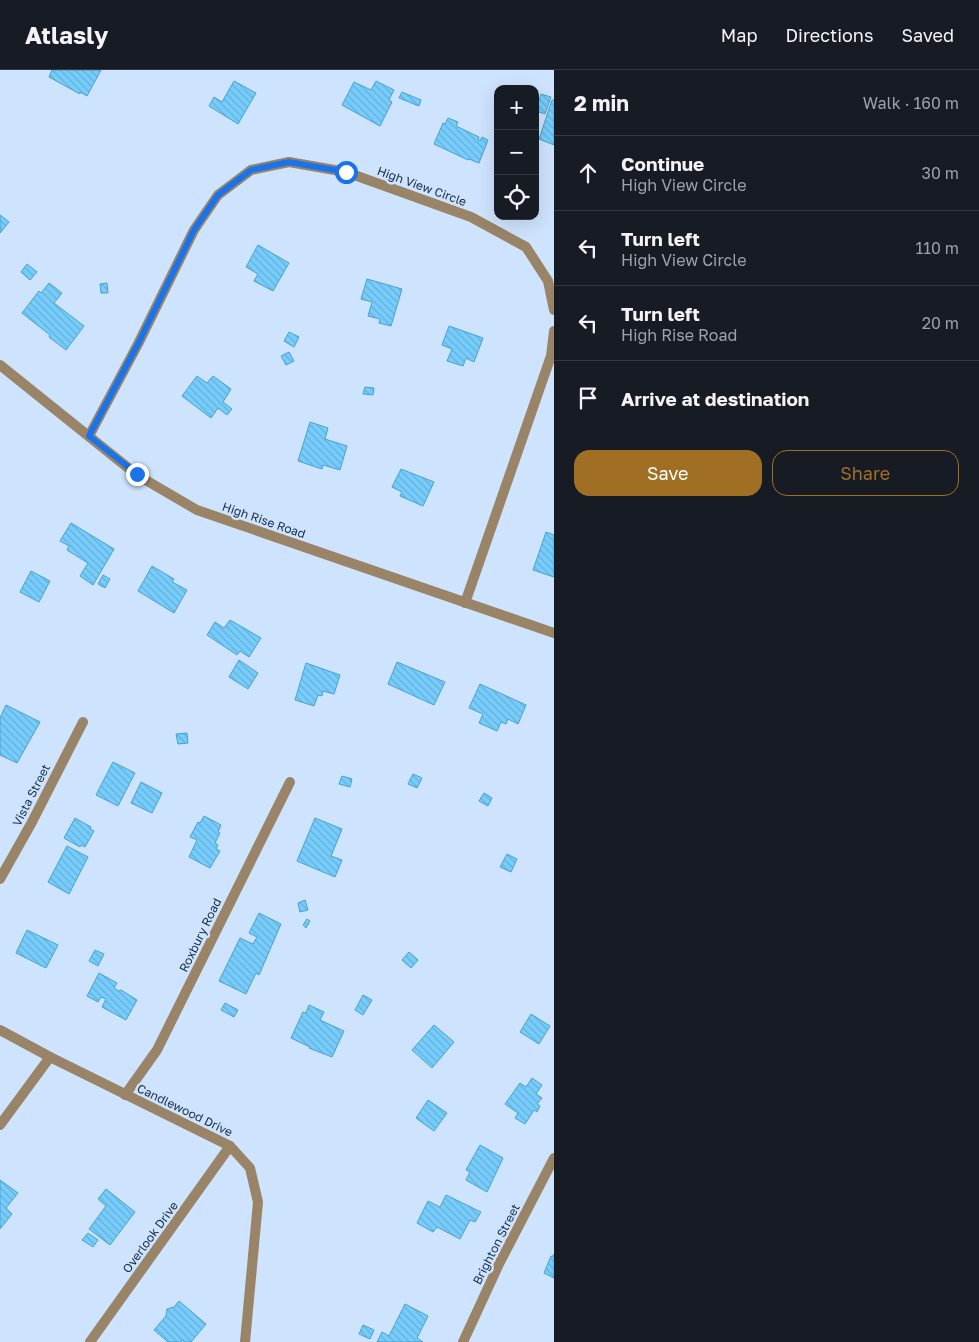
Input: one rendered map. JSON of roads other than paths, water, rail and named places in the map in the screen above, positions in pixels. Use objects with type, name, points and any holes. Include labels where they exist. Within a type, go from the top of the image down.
[{"type":"street","name":"High View Circle","points":[[89,436],[138,344],[194,230],[218,195],[251,170],[289,162],[346,172],[471,217],[526,247],[548,281],[554,310]]},
{"type":"street","points":[[465,603],[551,356],[554,331]]},
{"type":"street","name":"High Rise Road","points":[[0,365],[137,474],[197,510],[554,633]]},
{"type":"street","name":"Vista Street","points":[[0,879],[32,822],[82,722]]},
{"type":"street","name":"Roxbury Road","points":[[125,1095],[157,1050],[290,782]]},
{"type":"street","name":"Candlewood Drive","points":[[0,1030],[125,1095],[230,1146],[250,1168],[258,1202],[245,1342]]},
{"type":"street","points":[[0,1125],[50,1057]]},
{"type":"street","name":"Overlook Drive","points":[[90,1342],[230,1146]]},
{"type":"street","name":"Brighton Street","points":[[463,1342],[499,1264],[554,1158]]}]
